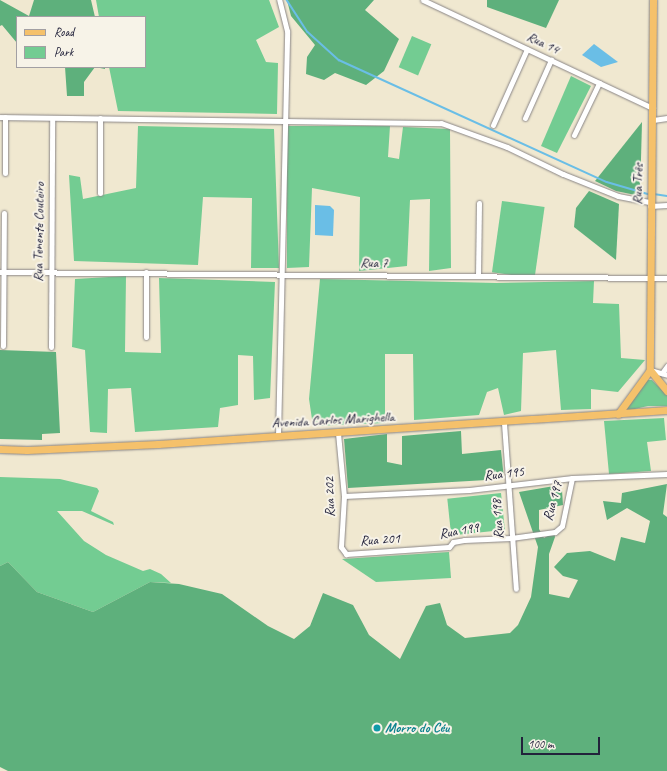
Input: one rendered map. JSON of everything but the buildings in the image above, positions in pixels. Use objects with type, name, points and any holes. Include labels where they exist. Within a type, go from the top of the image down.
[{"type":"main road","name":"Rua Três","points":[[650,370],[650,204],[653,120],[653,0]]},
{"type":"main road","points":[[618,414],[650,370],[667,391]]},
{"type":"main road","name":"Avenida Carlos Marighella","points":[[0,449],[27,450],[338,433],[504,423],[667,410]]},
{"type":"street","points":[[278,436],[283,274],[284,120],[287,31],[279,0]]},
{"type":"street","name":"Rua 14","points":[[423,0],[653,108]]},
{"type":"street","points":[[493,125],[527,49]]},
{"type":"street","points":[[525,118],[551,60]]},
{"type":"street","points":[[574,135],[599,83]]},
{"type":"street","points":[[5,173],[3,117],[284,120],[448,124],[618,196],[650,204],[667,205]]},
{"type":"street","name":"Rua Tenente Couteiro","points":[[51,347],[50,272],[52,118]]},
{"type":"street","points":[[100,118],[100,193]]},
{"type":"street","points":[[653,120],[667,118]]},
{"type":"street","points":[[478,276],[479,203]]},
{"type":"street","points":[[3,346],[1,272],[4,213]]},
{"type":"street","name":"Rua 7","points":[[1,272],[146,272],[667,278]]},
{"type":"street","points":[[146,272],[146,338]]},
{"type":"street","points":[[650,370],[665,374],[667,366]]},
{"type":"street","name":"Rua 198","points":[[504,423],[507,486],[516,588]]},
{"type":"street","name":"Rua 202","points":[[338,433],[344,496],[341,547],[342,552],[351,554]]},
{"type":"street","name":"Rua 195","points":[[344,496],[469,490],[572,478],[667,474]]},
{"type":"street","name":"Rua 197","points":[[511,538],[546,534],[560,529],[565,514],[572,478]]},
{"type":"street","name":"Rua 199","points":[[411,550],[449,547],[453,542],[464,540],[511,538]]},
{"type":"street","name":"Rua 201","points":[[351,554],[411,550]]},
{"type":"green space","points":[[0,0],[29,16],[16,16],[16,42],[2,25],[0,26]]},
{"type":"green space","points":[[34,0],[91,0],[95,16],[29,16]]},
{"type":"green space","points":[[96,0],[269,0],[279,27],[256,40],[266,62],[278,63],[277,114],[118,111],[109,68],[146,68],[146,16],[99,16]]},
{"type":"green space","points":[[287,0],[374,0],[365,10],[399,39],[384,71],[366,85],[335,73],[324,80],[306,74],[307,57],[315,45],[291,16]]},
{"type":"green space","points":[[487,0],[559,0],[546,28],[487,7]]},
{"type":"green space","points":[[412,36],[431,44],[418,76],[399,67]]},
{"type":"green space","points":[[65,68],[94,68],[84,82],[84,96],[67,96]]},
{"type":"green space","points":[[571,76],[591,86],[557,153],[541,146]]},
{"type":"green space","points":[[642,122],[640,196],[616,191],[595,181]]},
{"type":"green space","points":[[138,126],[274,129],[279,268],[251,268],[252,198],[203,197],[198,265],[74,261],[69,175],[80,177],[83,199],[136,188]]},
{"type":"green space","points":[[287,126],[390,126],[388,157],[399,159],[403,127],[450,129],[451,268],[429,271],[430,199],[410,200],[407,266],[359,271],[360,197],[312,188],[309,267],[287,268]]},
{"type":"green space","points":[[589,191],[619,204],[616,260],[574,227],[576,208]]},
{"type":"green space","points":[[502,201],[545,207],[535,278],[492,272]]},
{"type":"green space","points":[[126,276],[125,352],[161,353],[159,278],[275,282],[270,398],[254,400],[253,356],[238,355],[238,405],[220,408],[218,427],[135,432],[131,388],[108,389],[107,433],[90,432],[85,350],[72,347],[75,279]]},
{"type":"green space","points":[[320,279],[497,283],[594,281],[593,303],[619,304],[621,358],[645,360],[618,392],[591,389],[591,409],[561,410],[556,350],[523,353],[521,411],[504,415],[498,388],[487,392],[479,415],[414,420],[413,354],[385,354],[385,423],[313,426],[309,399]]},
{"type":"green space","points":[[0,350],[56,352],[60,433],[42,434],[42,440],[0,439]]},
{"type":"green space","points":[[646,380],[652,380],[667,395],[667,406],[648,406],[626,411],[625,408]]},
{"type":"green space","points":[[664,418],[666,440],[647,442],[651,471],[609,474],[604,421]]},
{"type":"green space","points":[[461,431],[462,454],[501,450],[504,479],[348,488],[344,439],[387,434],[387,462],[402,465],[402,436]]},
{"type":"green space","points":[[0,477],[60,479],[97,488],[99,491],[91,511],[113,522],[114,525],[82,511],[57,511],[84,541],[106,555],[143,571],[150,569],[161,574],[171,583],[150,582],[93,612],[37,592],[8,562],[0,566]]},
{"type":"green space","points":[[667,484],[663,514],[667,517],[667,771],[8,771],[0,767],[0,566],[8,562],[37,592],[93,612],[150,582],[179,584],[222,594],[268,626],[294,639],[310,626],[323,593],[353,605],[369,635],[400,659],[426,606],[440,603],[447,625],[465,638],[510,633],[518,625],[531,597],[538,547],[519,492],[554,486],[562,490],[563,505],[539,510],[539,529],[544,538],[554,532],[555,537],[549,554],[549,594],[569,598],[578,580],[563,576],[554,567],[567,553],[590,551],[615,561],[621,537],[645,543],[650,521],[627,508],[607,520],[603,501],[621,503],[622,493]]},
{"type":"green space","points":[[501,493],[505,530],[451,535],[447,499]]},
{"type":"green space","points":[[449,552],[451,578],[376,582],[342,559]]},
{"type":"water","points":[[594,44],[618,62],[601,67],[582,55]]},
{"type":"water","points":[[315,205],[330,206],[334,210],[333,236],[315,235]]},
{"type":"waterway","points":[[287,0],[308,32],[339,60],[607,182],[648,194]]},
{"type":"waterway","points":[[654,194],[667,196]]},
{"type":"place","name":"Morro do Céu","points":[[377,728]]}]
